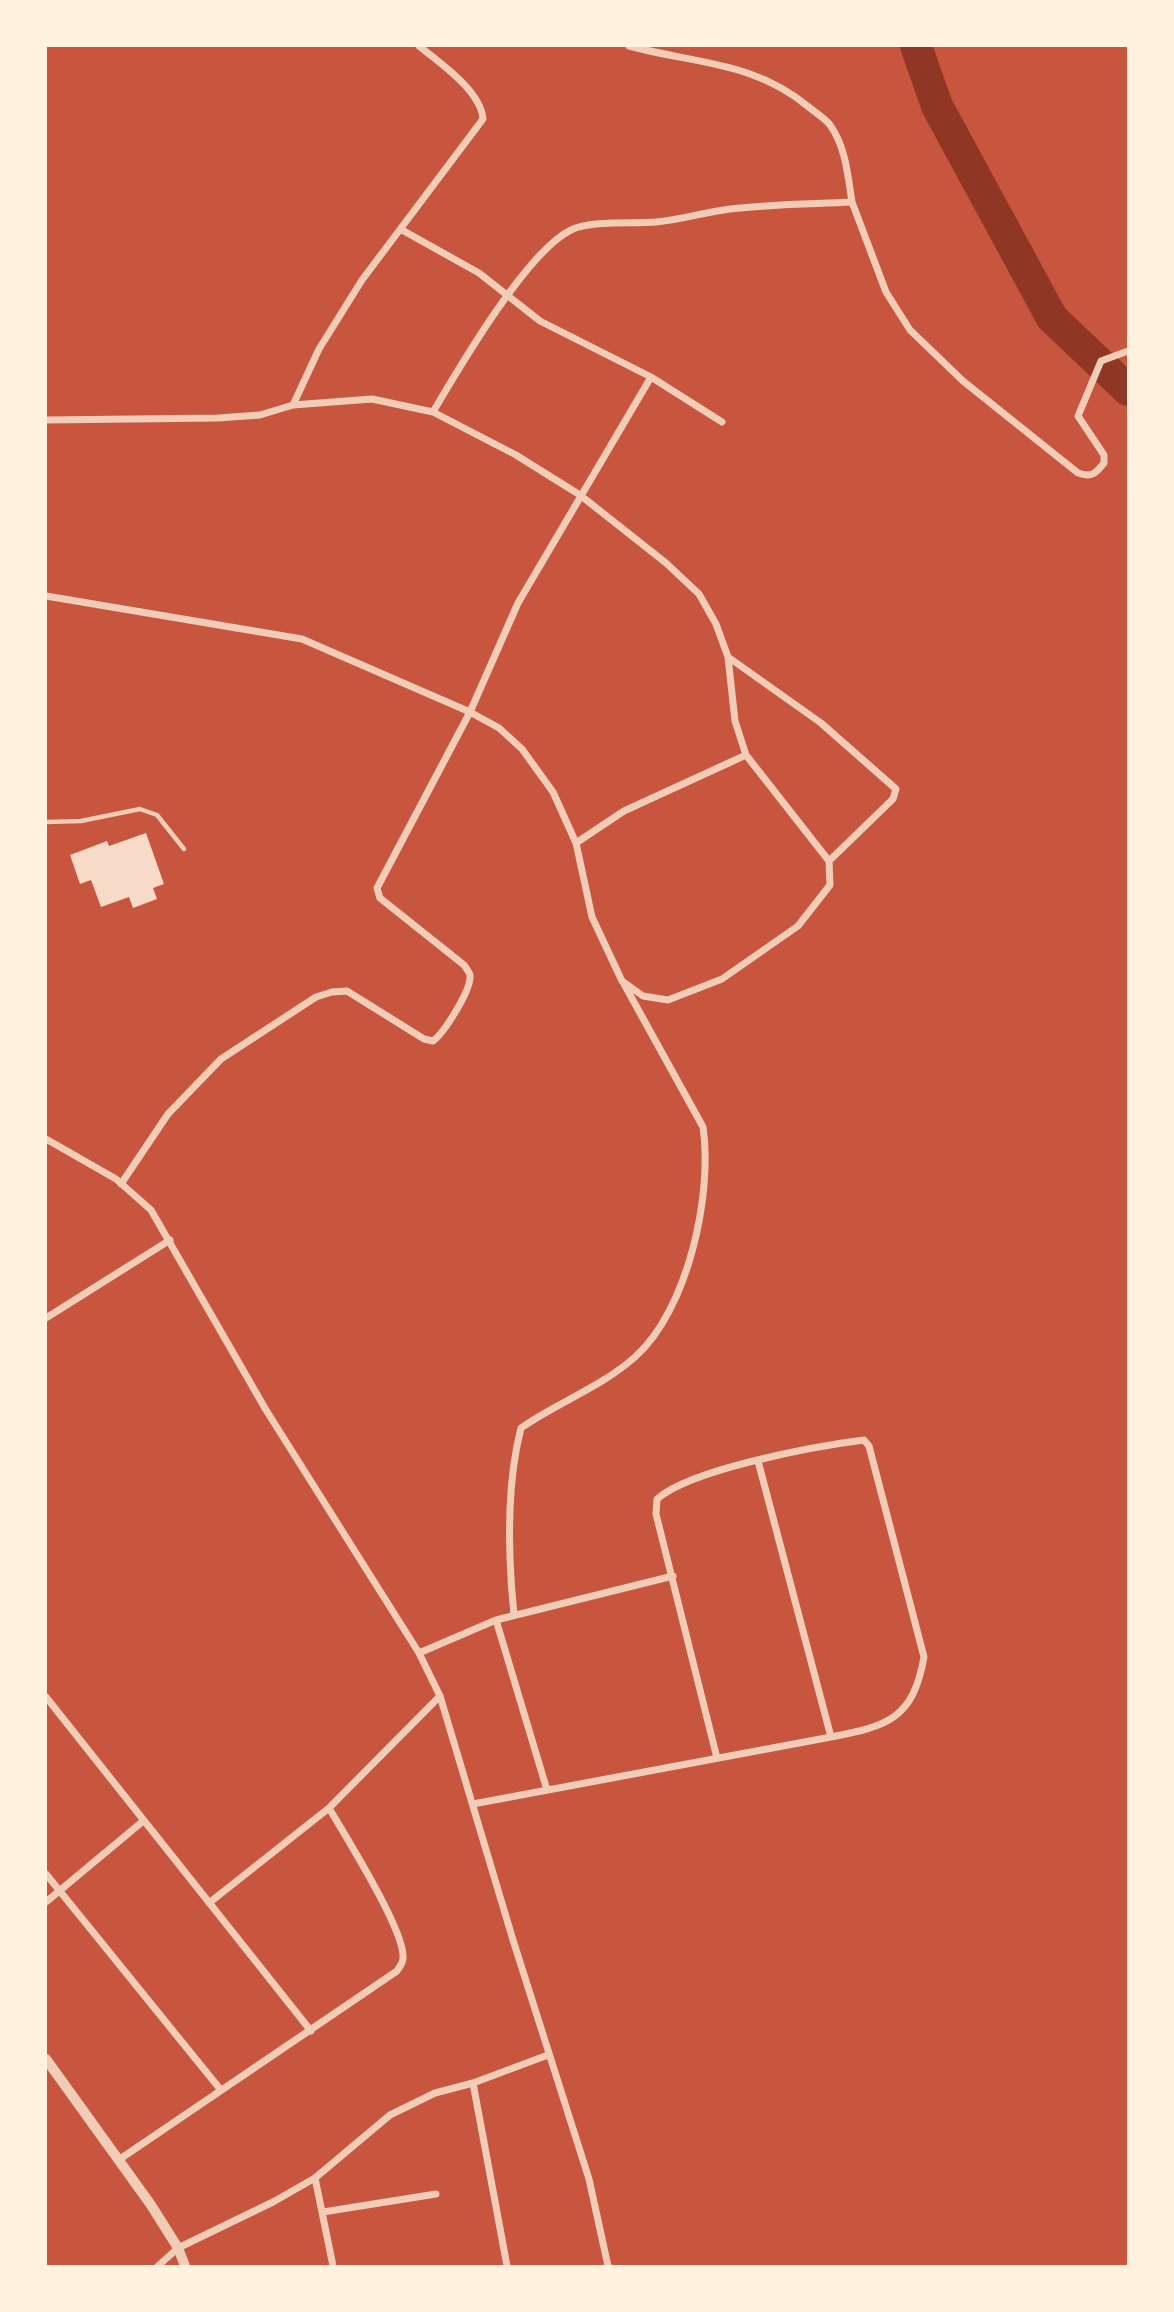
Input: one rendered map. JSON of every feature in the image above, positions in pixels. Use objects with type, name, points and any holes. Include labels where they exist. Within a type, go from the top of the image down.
[{"type":"street","points":[[293,405],[326,337],[362,280],[483,119],[482,109],[471,94],[419,46]]},
{"type":"street","points":[[629,46],[712,61],[757,74],[796,96],[830,124],[841,147],[852,202],[886,292],[910,330],[963,381],[1022,430],[1070,468],[1088,476],[1095,474],[1104,463],[1104,455],[1079,416],[1101,361],[1129,351]]},
{"type":"street","points":[[433,412],[469,350],[508,297],[555,241],[571,230],[585,225],[660,222],[730,209],[852,202]]},
{"type":"street","points":[[402,230],[479,273],[540,321],[651,377],[722,422]]},
{"type":"street","points":[[121,1184],[168,1114],[222,1059],[316,997],[347,991],[424,1039],[433,1041],[442,1035],[468,988],[470,976],[464,965],[380,898],[377,888],[470,712],[518,603],[651,377]]},
{"type":"street","points":[[46,420],[218,418],[260,415],[293,405],[372,399],[433,412],[516,455],[580,495],[666,563],[699,594],[716,624],[728,657],[735,721],[746,755],[829,861],[830,885],[798,926],[722,979],[668,1000],[643,996],[622,981]]},
{"type":"street","points":[[46,596],[302,639],[470,712],[499,728],[522,749],[553,792],[576,843],[592,918],[622,981],[703,1127],[706,1150],[705,1188],[694,1247],[681,1283],[662,1322],[636,1356],[585,1394],[521,1428],[512,1495],[510,1581],[514,1615]]},
{"type":"street","points":[[728,657],[821,723],[896,789],[886,806],[829,861]]},
{"type":"street","points":[[576,843],[624,811],[746,755]]},
{"type":"street","points":[[46,1139],[87,1160],[151,1210],[274,1421],[419,1653],[440,1696],[548,2055],[589,2179],[608,2266]]},
{"type":"street","points":[[46,1318],[170,1240]]},
{"type":"street","points":[[472,1804],[831,1737],[871,1729],[897,1718],[911,1701],[920,1682],[924,1657],[869,1446],[863,1440],[810,1447],[758,1461],[671,1487],[657,1499],[656,1514],[717,1758]]},
{"type":"street","points":[[758,1461],[831,1737]]},
{"type":"street","points":[[419,1653],[496,1620],[673,1576]]},
{"type":"street","points":[[496,1620],[547,1790]]},
{"type":"street","points":[[209,1903],[329,1808],[440,1696]]},
{"type":"street","points":[[46,1697],[142,1822],[311,2031]]},
{"type":"street","points":[[120,2159],[397,1971],[404,1959],[402,1947],[376,1891],[329,1808]]},
{"type":"street","points":[[46,1902],[142,1822]]},
{"type":"street","points":[[46,1874],[220,2090]]},
{"type":"street","points":[[158,2266],[178,2248],[273,2202],[315,2178],[390,2115],[435,2093],[473,2083],[548,2055]]},
{"type":"street","points":[[46,2059],[120,2159],[178,2248],[185,2266]]},
{"type":"street","points":[[473,2083],[506,2266]]},
{"type":"street","points":[[315,2178],[333,2266]]},
{"type":"street","points":[[323,2212],[436,2194]]},
{"type":"lane","points":[[46,822],[81,821],[140,809],[157,815],[184,849]]},
{"type":"building","points":[[146,833],[164,884],[153,888],[157,899],[133,908],[129,897],[101,907],[91,880],[80,884],[70,855],[107,841],[109,846]]},
{"type":"waterway","points":[[916,46],[937,106],[1052,318],[1128,390]]}]
